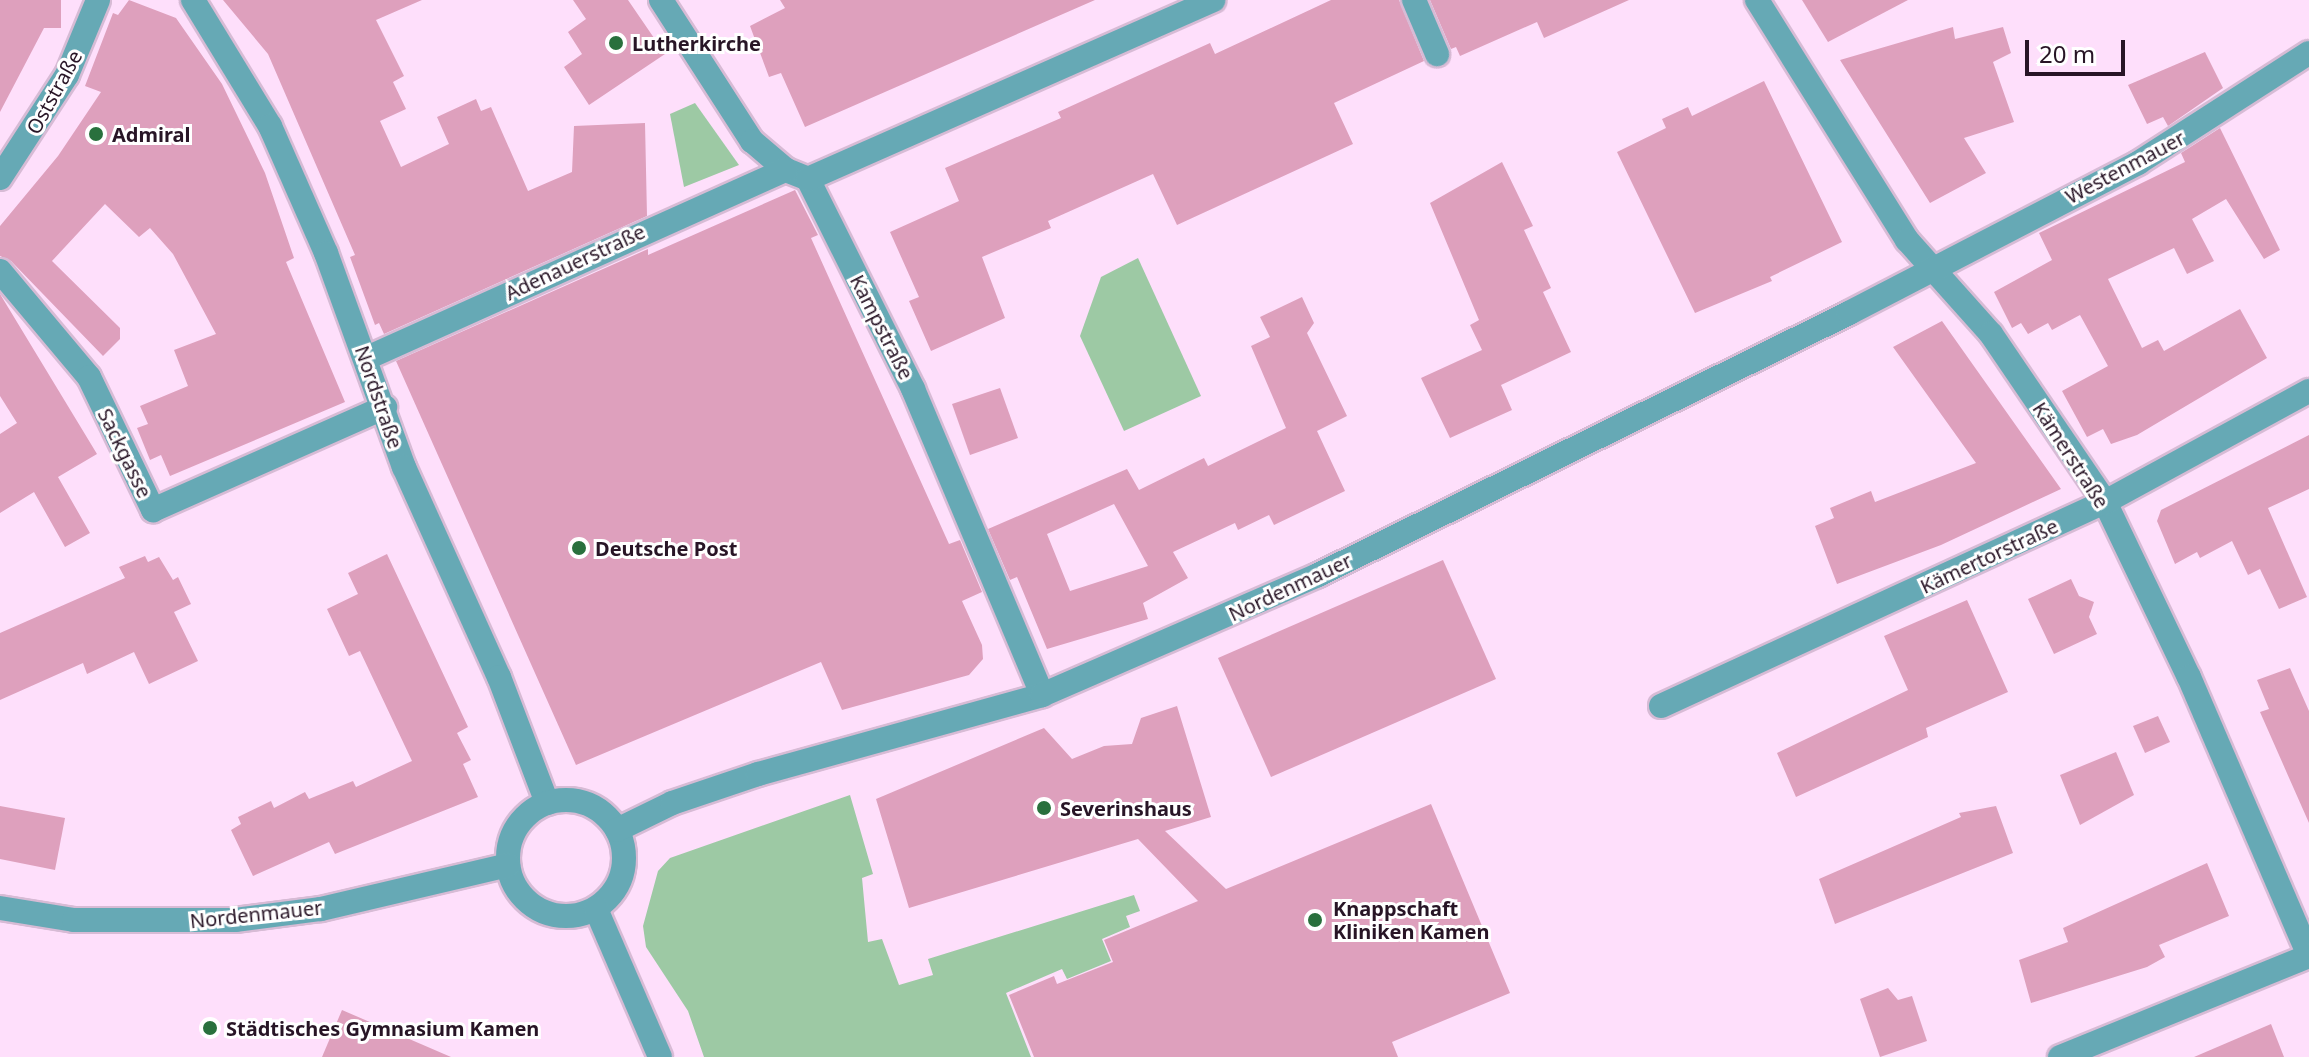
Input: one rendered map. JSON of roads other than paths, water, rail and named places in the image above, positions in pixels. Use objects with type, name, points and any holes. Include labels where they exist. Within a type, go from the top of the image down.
[{"type":"street","name":"Oststraße","points":[[0,178],[67,75],[98,0]]},
{"type":"street","name":"Nordstraße","points":[[193,0],[270,126],[367,358],[404,467],[499,677],[547,803]]},
{"type":"street","name":"Kampstraße","points":[[661,0],[752,141],[797,174],[913,389],[1042,695]]},
{"type":"street","points":[[1414,0],[1437,54]]},
{"type":"street","name":"Kämerstraße","points":[[1757,0],[1907,240],[1991,334],[2105,502],[2195,691],[2309,955],[2060,1057]]},
{"type":"street","name":"Adenauerstraße","points":[[367,358],[1201,2]]},
{"type":"street","name":"Westenmauer","points":[[1931,267],[2138,163],[2309,53]]},
{"type":"street","name":"Nordenmauer","points":[[617,830],[672,803],[758,774],[1042,695],[1223,618],[1501,487],[1931,267]]},
{"type":"street","name":"Sackgasse","points":[[0,271],[89,377],[153,510],[385,407]]},
{"type":"street","name":"Kämertorstraße","points":[[1661,706],[2105,502],[2309,391]]},
{"type":"street","points":[[547,803],[582,803],[608,817],[617,830],[624,864],[620,881],[596,909],[568,916],[540,911],[513,884],[508,865],[516,827],[547,803]]},
{"type":"street","name":"Nordenmauer","points":[[0,908],[74,920],[235,920],[321,909],[508,865]]},
{"type":"street","points":[[596,909],[660,1057]]},
{"type":"place","name":"Lutherkirche","points":[[616,43]]},
{"type":"place","name":"Admiral","points":[[96,134]]},
{"type":"place","name":"Deutsche Post","points":[[579,548]]},
{"type":"place","name":"Severinshaus","points":[[1044,808]]},
{"type":"place","name":"Knappschaft Kliniken Kamen","points":[[1315,920]]},
{"type":"place","name":"Städtisches Gymnasium Kamen","points":[[210,1028]]}]
